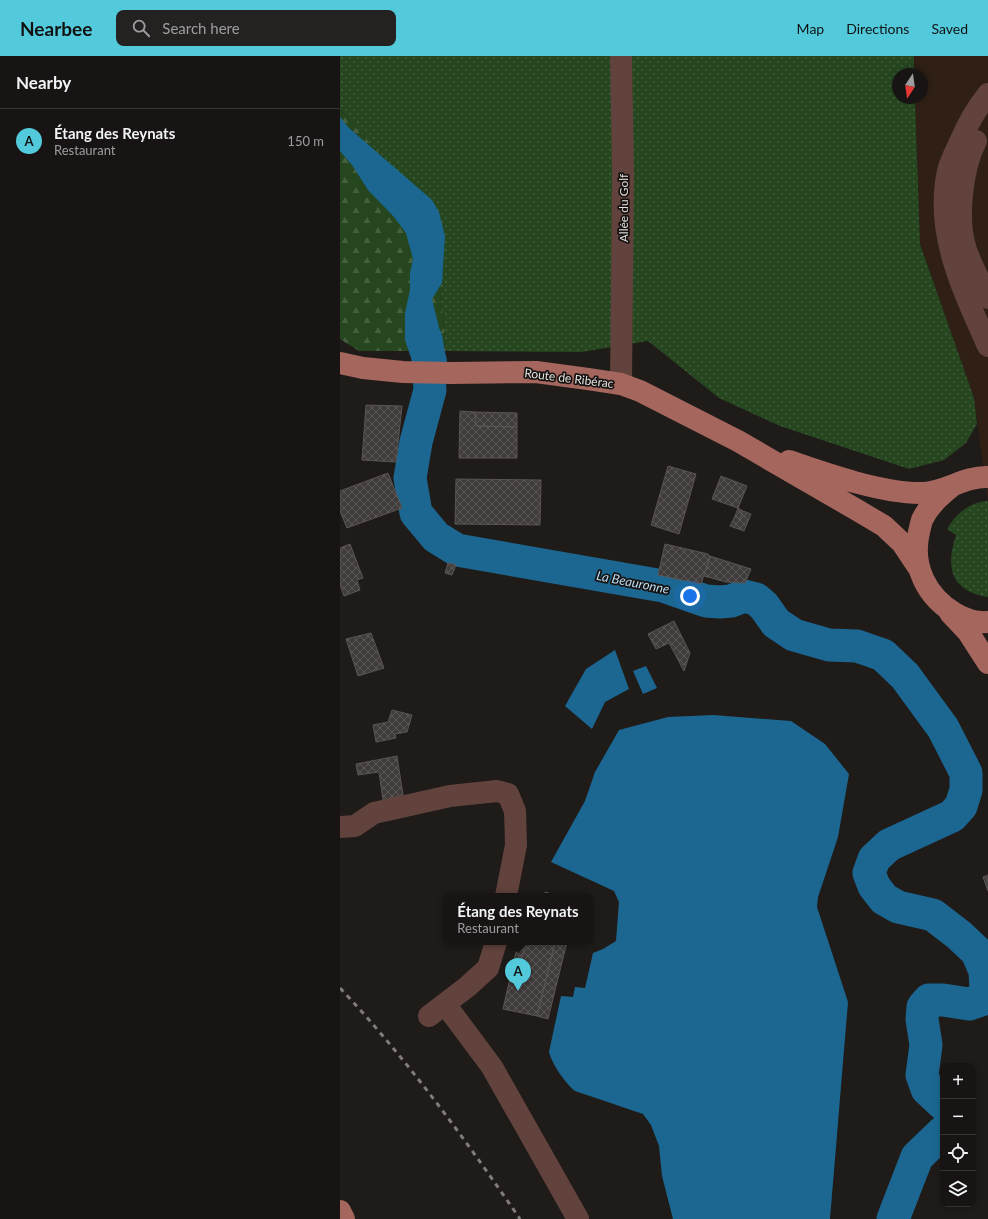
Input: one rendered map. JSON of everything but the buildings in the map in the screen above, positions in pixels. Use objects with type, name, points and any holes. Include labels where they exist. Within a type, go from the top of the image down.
[{"type":"main road","name":"Route de Ribérac","points":[[340,364],[403,372],[536,372],[621,384],[640,391],[738,441],[884,526],[902,543],[918,567],[924,582],[933,596],[945,607],[963,618],[988,622]]},
{"type":"main road","name":"Route de Ribérac","points":[[738,441],[809,467],[859,483],[895,490],[922,493],[937,491],[983,476],[988,477]]},
{"type":"main road","name":"Route de Ribérac","points":[[918,567],[916,543],[922,520],[935,500],[958,483]]},
{"type":"main road","points":[[945,607],[968,632],[988,663]]},
{"type":"main road","points":[[340,1210],[344,1219]]},
{"type":"street","name":"Allée du Golf","points":[[621,56],[623,173],[621,384]]},
{"type":"street","points":[[988,94],[978,107],[964,132],[949,167],[945,196],[945,219],[949,243],[957,272],[988,346]]},
{"type":"street","points":[[988,120],[972,149],[966,166],[963,190],[962,224],[966,249],[988,298]]},
{"type":"street","points":[[958,483],[977,473],[988,464]]},
{"type":"street","points":[[340,826],[355,826],[374,813],[450,796],[497,791],[508,794],[515,811],[516,845],[507,893]]},
{"type":"street","points":[[495,945],[488,968],[467,987],[437,1010],[492,1068],[578,1219]]},
{"type":"shaded area","points":[[914,56],[988,56],[988,502],[974,398],[920,244],[915,104],[928,104],[928,68],[914,68]]},
{"type":"green space","points":[[340,56],[914,56],[914,68],[892,68],[892,104],[915,104],[920,244],[974,398],[977,424],[966,443],[944,460],[909,469],[780,426],[719,398],[648,341],[582,352],[446,351],[432,211],[340,110]]},
{"type":"green space","points":[[340,110],[432,211],[446,351],[359,351],[340,339]]},
{"type":"green space","points":[[988,501],[987,597],[975,594],[965,589],[958,583],[951,567],[951,558],[956,535],[947,529],[955,518],[969,506]]},
{"type":"water","points":[[340,117],[349,128],[432,200],[439,212],[445,236],[442,283],[432,299],[447,360],[444,385],[421,384],[417,365],[411,358],[405,340],[405,313],[410,290],[410,273],[413,259],[406,233],[394,217],[368,190],[352,165],[340,151]]},
{"type":"water","points":[[615,650],[629,689],[605,702],[592,729],[565,706],[586,669]]},
{"type":"water","points":[[646,666],[657,688],[643,694],[633,671]]},
{"type":"water","points":[[713,715],[791,721],[825,744],[849,774],[838,837],[818,897],[817,907],[848,1002],[830,1219],[673,1219],[662,1176],[659,1146],[651,1125],[643,1114],[575,1091],[559,1073],[549,1052],[561,996],[573,997],[575,987],[585,988],[593,953],[616,941],[619,902],[614,891],[551,862],[585,801],[595,772],[619,730],[668,717]]},
{"type":"waterway","name":"La Beauronne","points":[[426,339],[430,390],[416,442],[410,478],[416,513],[436,537],[457,550],[663,586],[706,601],[731,601],[744,596],[756,599],[764,606],[776,623],[794,635],[829,645],[857,646],[883,655],[905,676],[943,728],[966,773],[966,790],[961,806],[952,816],[889,845],[874,859],[869,873],[874,886],[884,899],[898,907],[933,915],[959,935],[977,952],[985,971],[986,990],[981,1000],[969,1004],[943,1000],[929,1000],[923,1007],[922,1019],[926,1045],[922,1075],[927,1089],[940,1101]]},
{"type":"waterway","name":"La Beauronne","points":[[893,1219],[917,1157],[940,1135]]},
{"type":"railway","points":[[340,988],[412,1071],[478,1159],[520,1219]]},
{"type":"place","name":"Étang des Reynats","points":[[518,991]]}]
